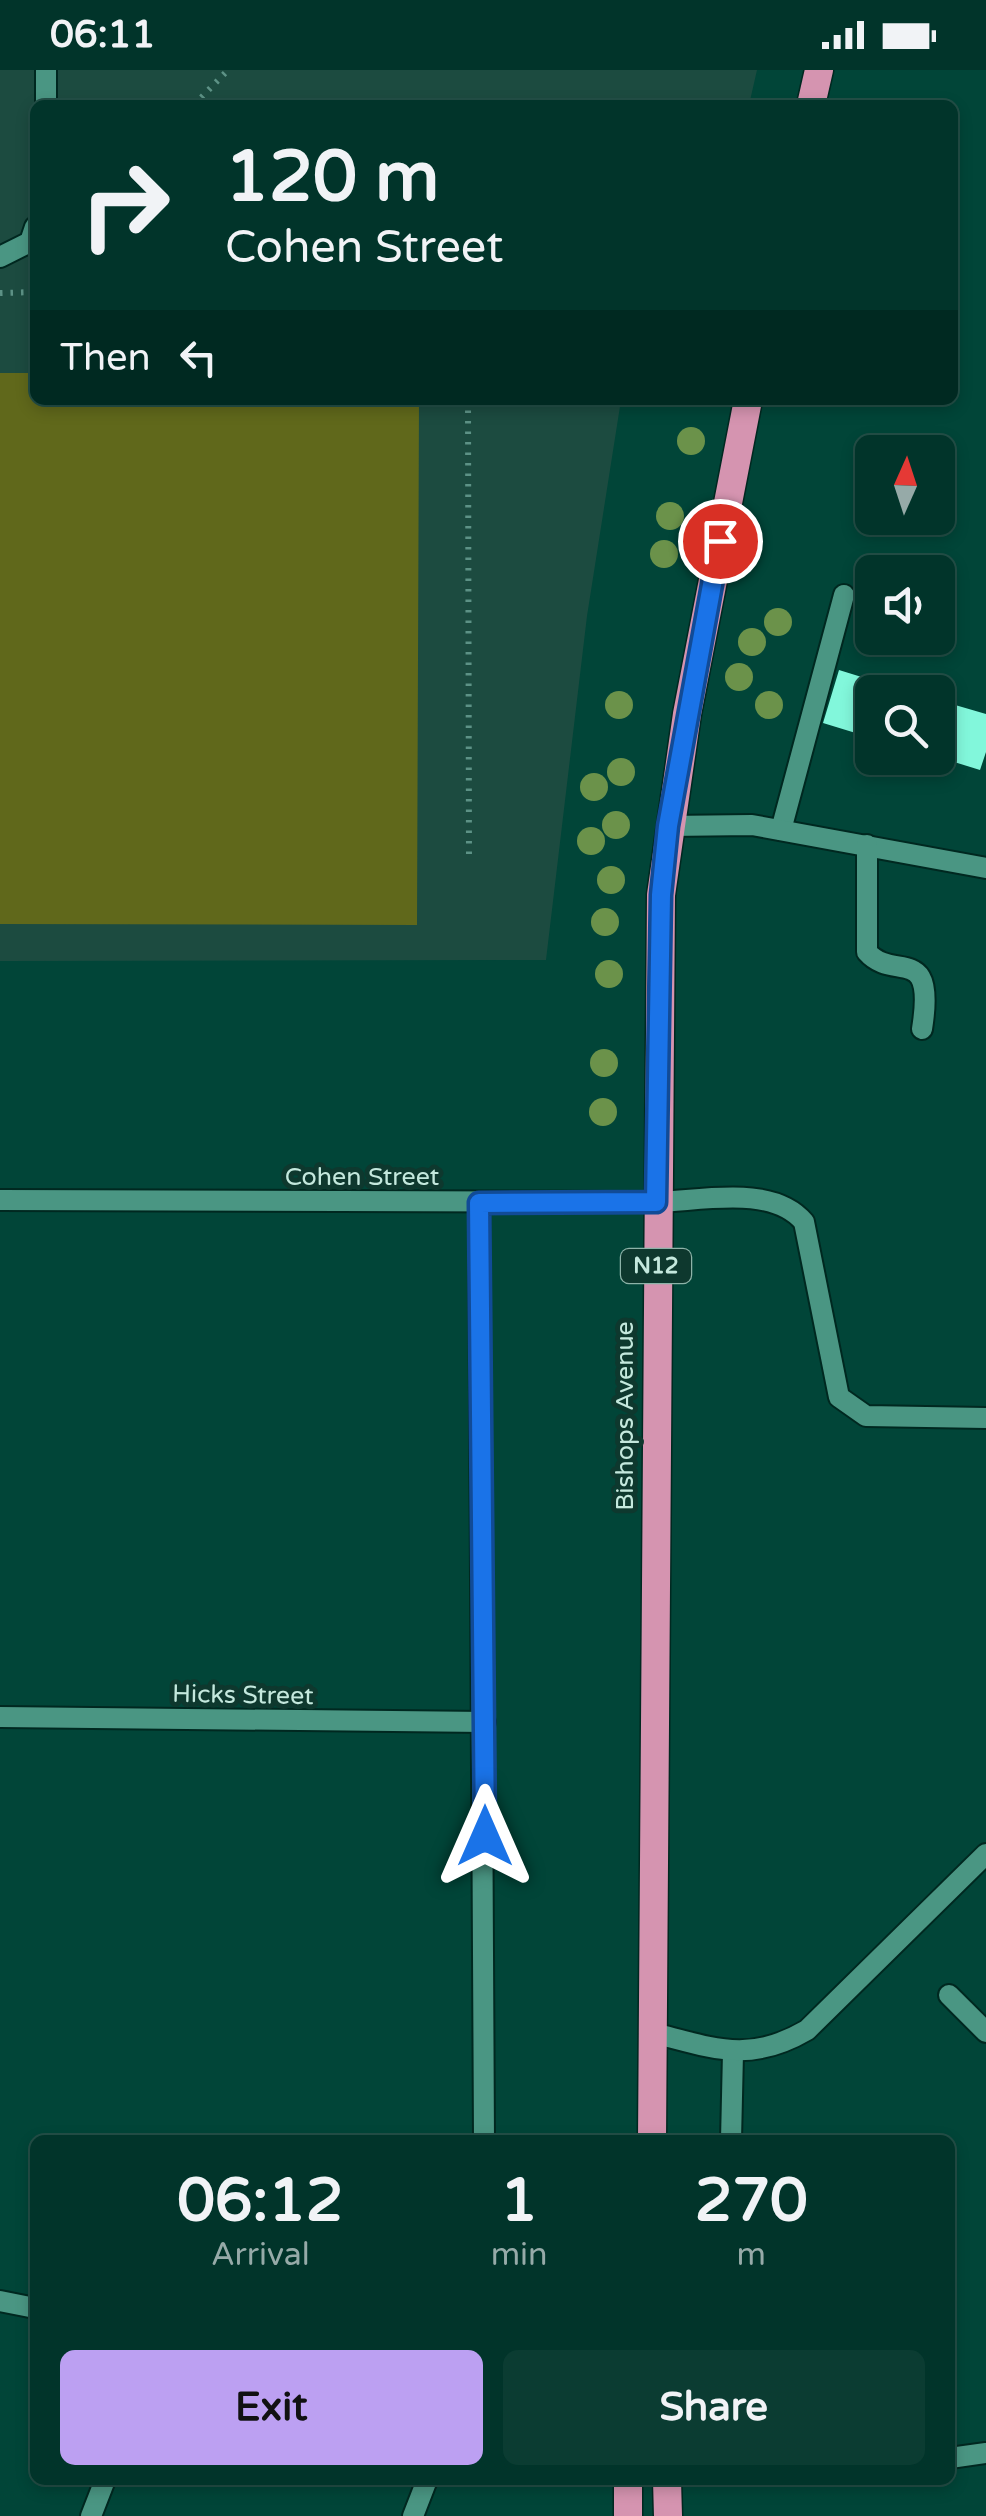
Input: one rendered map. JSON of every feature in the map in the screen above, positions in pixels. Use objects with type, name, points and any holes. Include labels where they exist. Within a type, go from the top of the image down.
[{"type":"highway","points":[[812,100],[819,70]]},
{"type":"highway","name":"Bishops Avenue","points":[[652,2135],[661,895],[668,826],[747,405]]},
{"type":"highway","points":[[628,2485],[628,2516]]},
{"type":"highway","points":[[667,2485],[668,2514]]},
{"type":"street","points":[[46,70],[46,100]]},
{"type":"street","points":[[0,257],[30,242]]},
{"type":"street","points":[[782,830],[844,595]]},
{"type":"street","points":[[668,826],[782,830],[986,868]]},
{"type":"street","points":[[868,845],[866,952],[872,958],[910,967],[918,974],[924,987],[922,1030]]},
{"type":"street","name":"Cohen Street","points":[[0,1200],[754,1200],[790,1208],[804,1222],[839,1397],[866,1416],[986,1418]]},
{"type":"street","points":[[479,1203],[485,1722],[484,2135]]},
{"type":"street","name":"Hicks Street","points":[[0,1717],[485,1722]]},
{"type":"street","points":[[652,2033],[733,2054],[787,2042],[807,2030],[986,1854]]},
{"type":"street","points":[[949,1995],[986,2032]]},
{"type":"street","points":[[731,2135],[733,2054]]},
{"type":"street","points":[[0,2302],[30,2307]]},
{"type":"street","points":[[955,2457],[986,2453]]},
{"type":"street","points":[[91,2516],[103,2485]]},
{"type":"street","points":[[413,2516],[425,2485]]},
{"type":"path","points":[[199,100],[228,70]]},
{"type":"path","points":[[0,292],[30,292]]},
{"type":"path","points":[[468,405],[469,862]]},
{"type":"shaded area","points":[[0,70],[757,70],[750,100],[30,100],[30,405],[620,405],[587,616],[546,960],[0,961]]},
{"type":"green space","points":[[0,373],[30,373],[30,405],[419,405],[417,925],[0,924]]},
{"type":"building","points":[[839,670],[855,675],[855,733],[823,723]]},
{"type":"building","points":[[955,705],[986,714],[986,752],[980,770],[955,762]]},
{"type":"route","points":[[485,1836],[479,1203],[656,1202],[661,895],[668,826],[720,541]]}]
